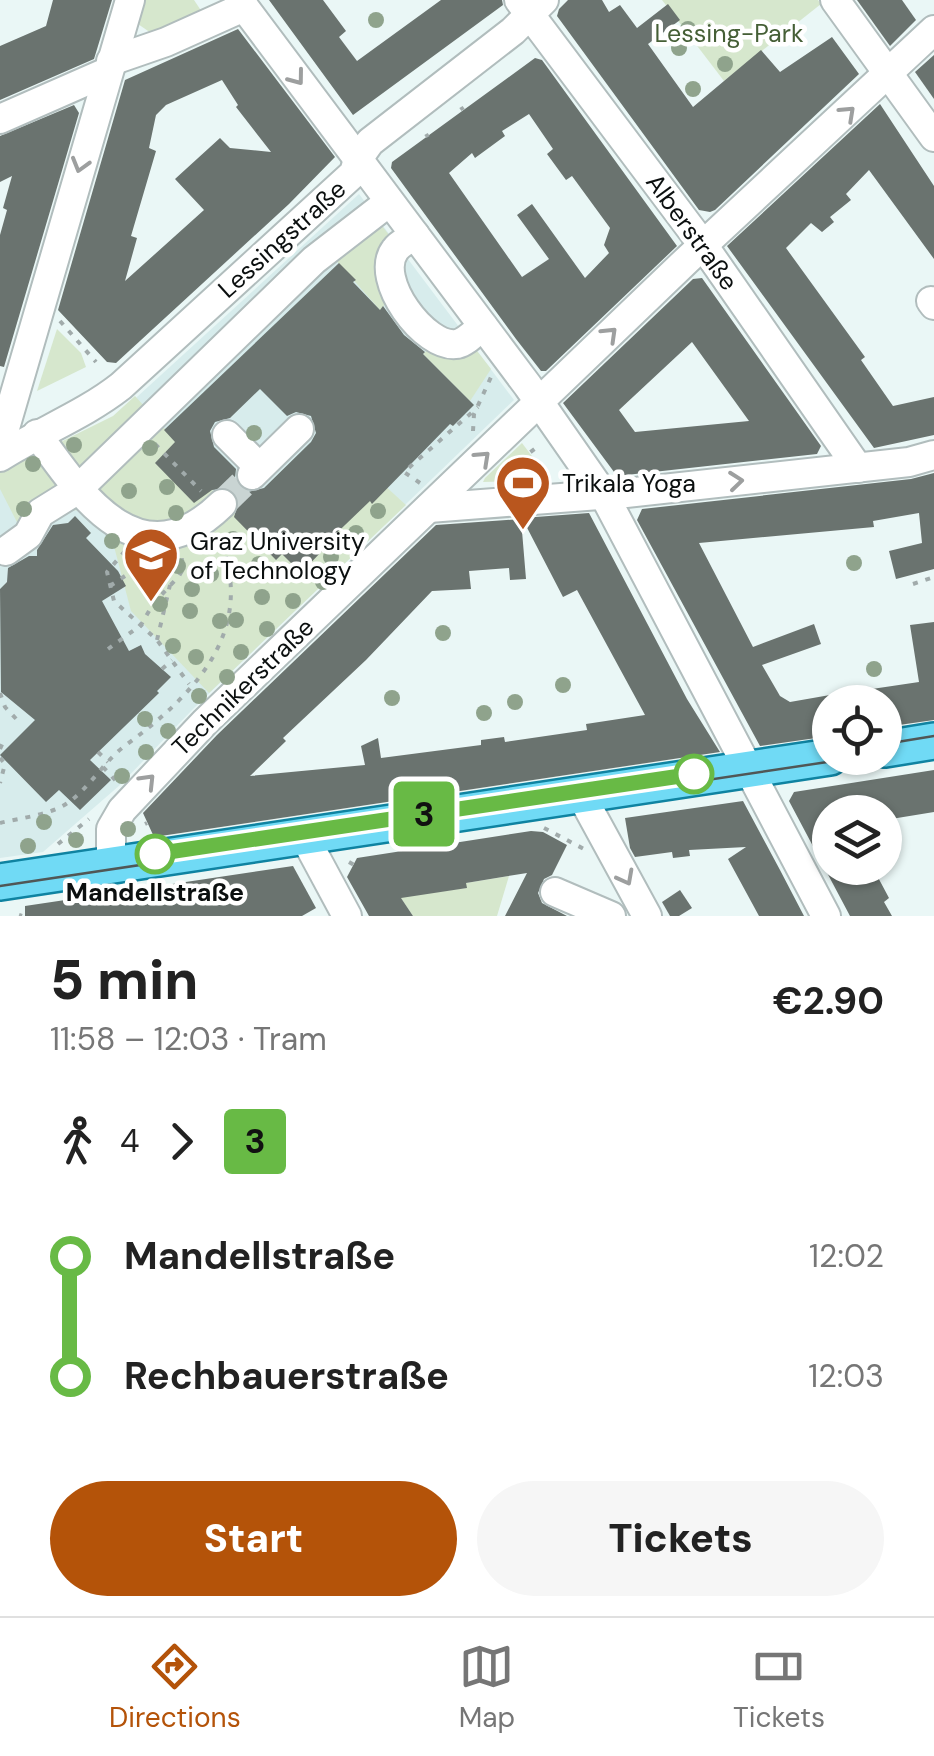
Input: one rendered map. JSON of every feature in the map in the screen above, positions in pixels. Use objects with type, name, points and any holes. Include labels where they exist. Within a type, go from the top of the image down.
[{"type":"main road","points":[[902,746],[934,741]]},
{"type":"main road","points":[[0,882],[812,761]]},
{"type":"street","points":[[0,446],[130,0]]},
{"type":"street","points":[[836,0],[934,137]]},
{"type":"street","points":[[0,119],[241,4],[483,326],[604,495],[826,916]]},
{"type":"street","name":"Lessingstraße","points":[[0,457],[100,402],[121,386],[354,173],[370,142],[531,5]]},
{"type":"street","name":"Alberstraße","points":[[531,5],[858,468]]},
{"type":"street","name":"Technikerstraße","points":[[111,865],[111,829],[128,801],[424,496],[539,402],[934,30]]},
{"type":"street","points":[[6,552],[28,534],[40,513],[77,490],[314,260],[390,202]]},
{"type":"street","points":[[415,235],[396,250],[389,271],[392,288],[407,311],[431,334],[448,343],[459,344],[483,326]]},
{"type":"street","points":[[228,436],[255,471],[298,428]]},
{"type":"street","points":[[37,434],[77,490],[108,520],[159,541],[216,510]]},
{"type":"street","points":[[424,496],[604,495],[858,468],[934,455]]},
{"type":"street","points":[[581,795],[657,914]]},
{"type":"street","points":[[304,836],[348,916]]},
{"type":"street","points":[[555,892],[612,916]]},
{"type":"path","points":[[51,312],[96,362]]},
{"type":"path","points":[[465,442],[472,433],[478,406],[493,373]]},
{"type":"path","points":[[424,496],[404,472],[478,406]]},
{"type":"path","points":[[0,823],[66,804],[190,685],[226,636],[233,602],[216,510],[140,429]]},
{"type":"path","points":[[520,460],[544,442]]},
{"type":"path","points":[[510,451],[540,484]]},
{"type":"path","points":[[159,541],[107,572],[110,586],[114,602],[158,640],[190,685]]},
{"type":"path","points":[[108,649],[141,625],[183,569],[159,541]]},
{"type":"path","points":[[158,640],[170,586],[159,541]]},
{"type":"path","points":[[110,586],[134,570],[159,541]]},
{"type":"path","points":[[912,584],[934,577]]},
{"type":"path","points":[[162,669],[172,660]]},
{"type":"path","points":[[0,693],[5,707],[20,724]]},
{"type":"path","points":[[0,748],[4,740]]},
{"type":"path","points":[[98,752],[120,785]]},
{"type":"path","points":[[0,758],[5,764],[0,783]]},
{"type":"path","points":[[56,846],[89,819]]},
{"type":"path","points":[[531,820],[599,858]]},
{"type":"path","points":[[147,823],[150,834]]},
{"type":"shaded area","name":"Graz University of Technology","points":[[359,194],[514,400],[193,709],[120,785],[43,852],[0,858],[0,474],[115,417]]},
{"type":"green space","points":[[146,0],[194,0],[204,15],[151,33],[138,24]]},
{"type":"green space","name":"Lessing-Park","points":[[662,0],[818,0],[821,4],[724,81]]},
{"type":"green space","points":[[379,222],[393,240],[389,300],[380,310],[332,256]]},
{"type":"green space","points":[[57,329],[81,353],[86,367],[37,391]]},
{"type":"green space","points":[[433,345],[474,347],[491,369],[470,401],[423,354]]},
{"type":"green space","points":[[135,396],[176,441],[171,447],[272,552],[383,484],[406,505],[209,693],[131,611],[111,535],[88,510],[50,511],[20,528],[0,489],[0,472],[113,416]]},
{"type":"green space","points":[[522,443],[550,480],[483,482],[485,478]]},
{"type":"green space","points":[[509,876],[497,916],[413,916],[400,897],[466,888],[466,883]]},
{"type":"building","points":[[53,0],[112,0],[94,59],[0,100],[0,46],[46,26]]},
{"type":"building","points":[[269,0],[323,0],[346,31],[339,37],[357,61],[441,0],[502,0],[503,5],[353,115]]},
{"type":"building","points":[[568,0],[602,0],[609,12],[620,5],[637,28],[668,4],[680,20],[648,44],[693,107],[761,50],[780,72],[832,37],[859,74],[715,210],[699,210],[557,16]]},
{"type":"building","points":[[857,0],[902,0],[916,20],[890,46]]},
{"type":"building","points":[[238,29],[335,157],[116,363],[107,362],[58,310],[125,80]],"holes":[[[222,80],[271,152],[230,148],[220,138],[175,179],[204,210],[125,281],[137,238],[131,236],[156,151],[149,148],[156,115],[166,105]]]},
{"type":"building","points":[[934,55],[934,99],[915,72]]},
{"type":"building","points":[[535,58],[542,60],[677,246],[546,371],[541,371],[391,168],[392,162]],"holes":[[[529,114],[553,149],[547,154],[566,180],[572,176],[610,228],[604,245],[609,253],[585,278],[532,204],[517,215],[549,259],[522,277],[449,173],[472,153],[475,158],[505,136],[502,131]]]},
{"type":"building","points":[[880,104],[934,186],[934,259],[869,170],[846,194],[851,200],[830,217],[834,222],[822,232],[811,223],[786,248],[865,357],[861,360],[893,406],[934,397],[934,435],[874,448],[727,246]]},
{"type":"building","points":[[74,105],[79,113],[4,367],[0,366],[0,235],[12,176],[0,182],[0,136]]},
{"type":"building","points":[[339,263],[474,405],[320,549],[301,573],[282,554],[276,560],[234,517],[239,501],[230,488],[212,490],[194,503],[155,463],[175,442],[164,430]],"holes":[[[260,389],[287,416],[296,412],[311,416],[316,433],[264,488],[248,492],[239,486],[236,469],[214,447],[210,431],[215,422],[230,418]]]},
{"type":"building","points":[[702,278],[821,446],[817,454],[617,476],[563,403],[693,279]],"holes":[[[692,342],[749,421],[635,432],[619,410]]]},
{"type":"building","points":[[934,473],[934,569],[896,579],[889,551],[922,543],[919,513],[873,521],[874,527],[699,543],[753,647],[814,624],[821,644],[762,665],[780,696],[790,702],[812,698],[812,739],[760,746],[637,520],[642,509],[911,479]]},
{"type":"building","points":[[589,513],[687,699],[720,752],[154,837],[143,813],[217,735],[436,525],[521,519],[526,579],[510,580],[509,568],[469,571],[471,589],[432,591],[283,738],[286,741],[250,776],[365,765],[361,746],[378,738],[381,758],[481,745],[481,740],[504,737],[505,742],[587,730],[586,724],[645,715],[577,590],[563,597],[522,518]]},
{"type":"building","points":[[75,516],[91,533],[86,538],[118,571],[126,586],[102,601],[129,651],[141,645],[145,654],[171,677],[90,760],[111,780],[80,810],[59,790],[46,802],[0,755],[35,720],[1,692],[0,589],[7,582],[8,568],[29,556],[37,556],[53,525],[68,523]]},
{"type":"building","points":[[934,622],[934,720],[902,725],[902,685],[899,685],[919,682],[910,625]]},
{"type":"building","points":[[934,770],[934,812],[902,817],[902,795],[812,795],[812,844],[789,801],[794,792]]},
{"type":"building","points":[[743,801],[804,916],[759,916],[728,859],[746,847],[689,850],[690,856],[673,858],[672,852],[635,857],[630,848],[625,818]]},
{"type":"building","points":[[543,832],[567,845],[538,893],[542,903],[567,916],[505,916],[527,873],[466,883],[467,888],[401,898],[413,916],[369,916],[347,877],[357,858]]},
{"type":"building","points":[[293,866],[316,908],[302,916],[25,916],[25,906]]},
{"type":"building","points":[[834,885],[882,885],[889,898],[884,902],[892,916],[850,916]]},
{"type":"building","points":[[680,890],[692,908],[679,916],[670,916],[662,902]]},
{"type":"tunnel","points":[[222,504],[252,475]]},
{"type":"tram line","points":[[902,741],[934,736]]},
{"type":"tram line","points":[[0,886],[812,764]]},
{"type":"tram line","name":"3","points":[[155,854],[694,774]]},
{"type":"place","name":"Trikala Yoga","points":[[523,532]]},
{"type":"place","name":"Graz University of Technology","points":[[151,604]]},
{"type":"place","name":"Mandellstraße","points":[[155,854]]}]
